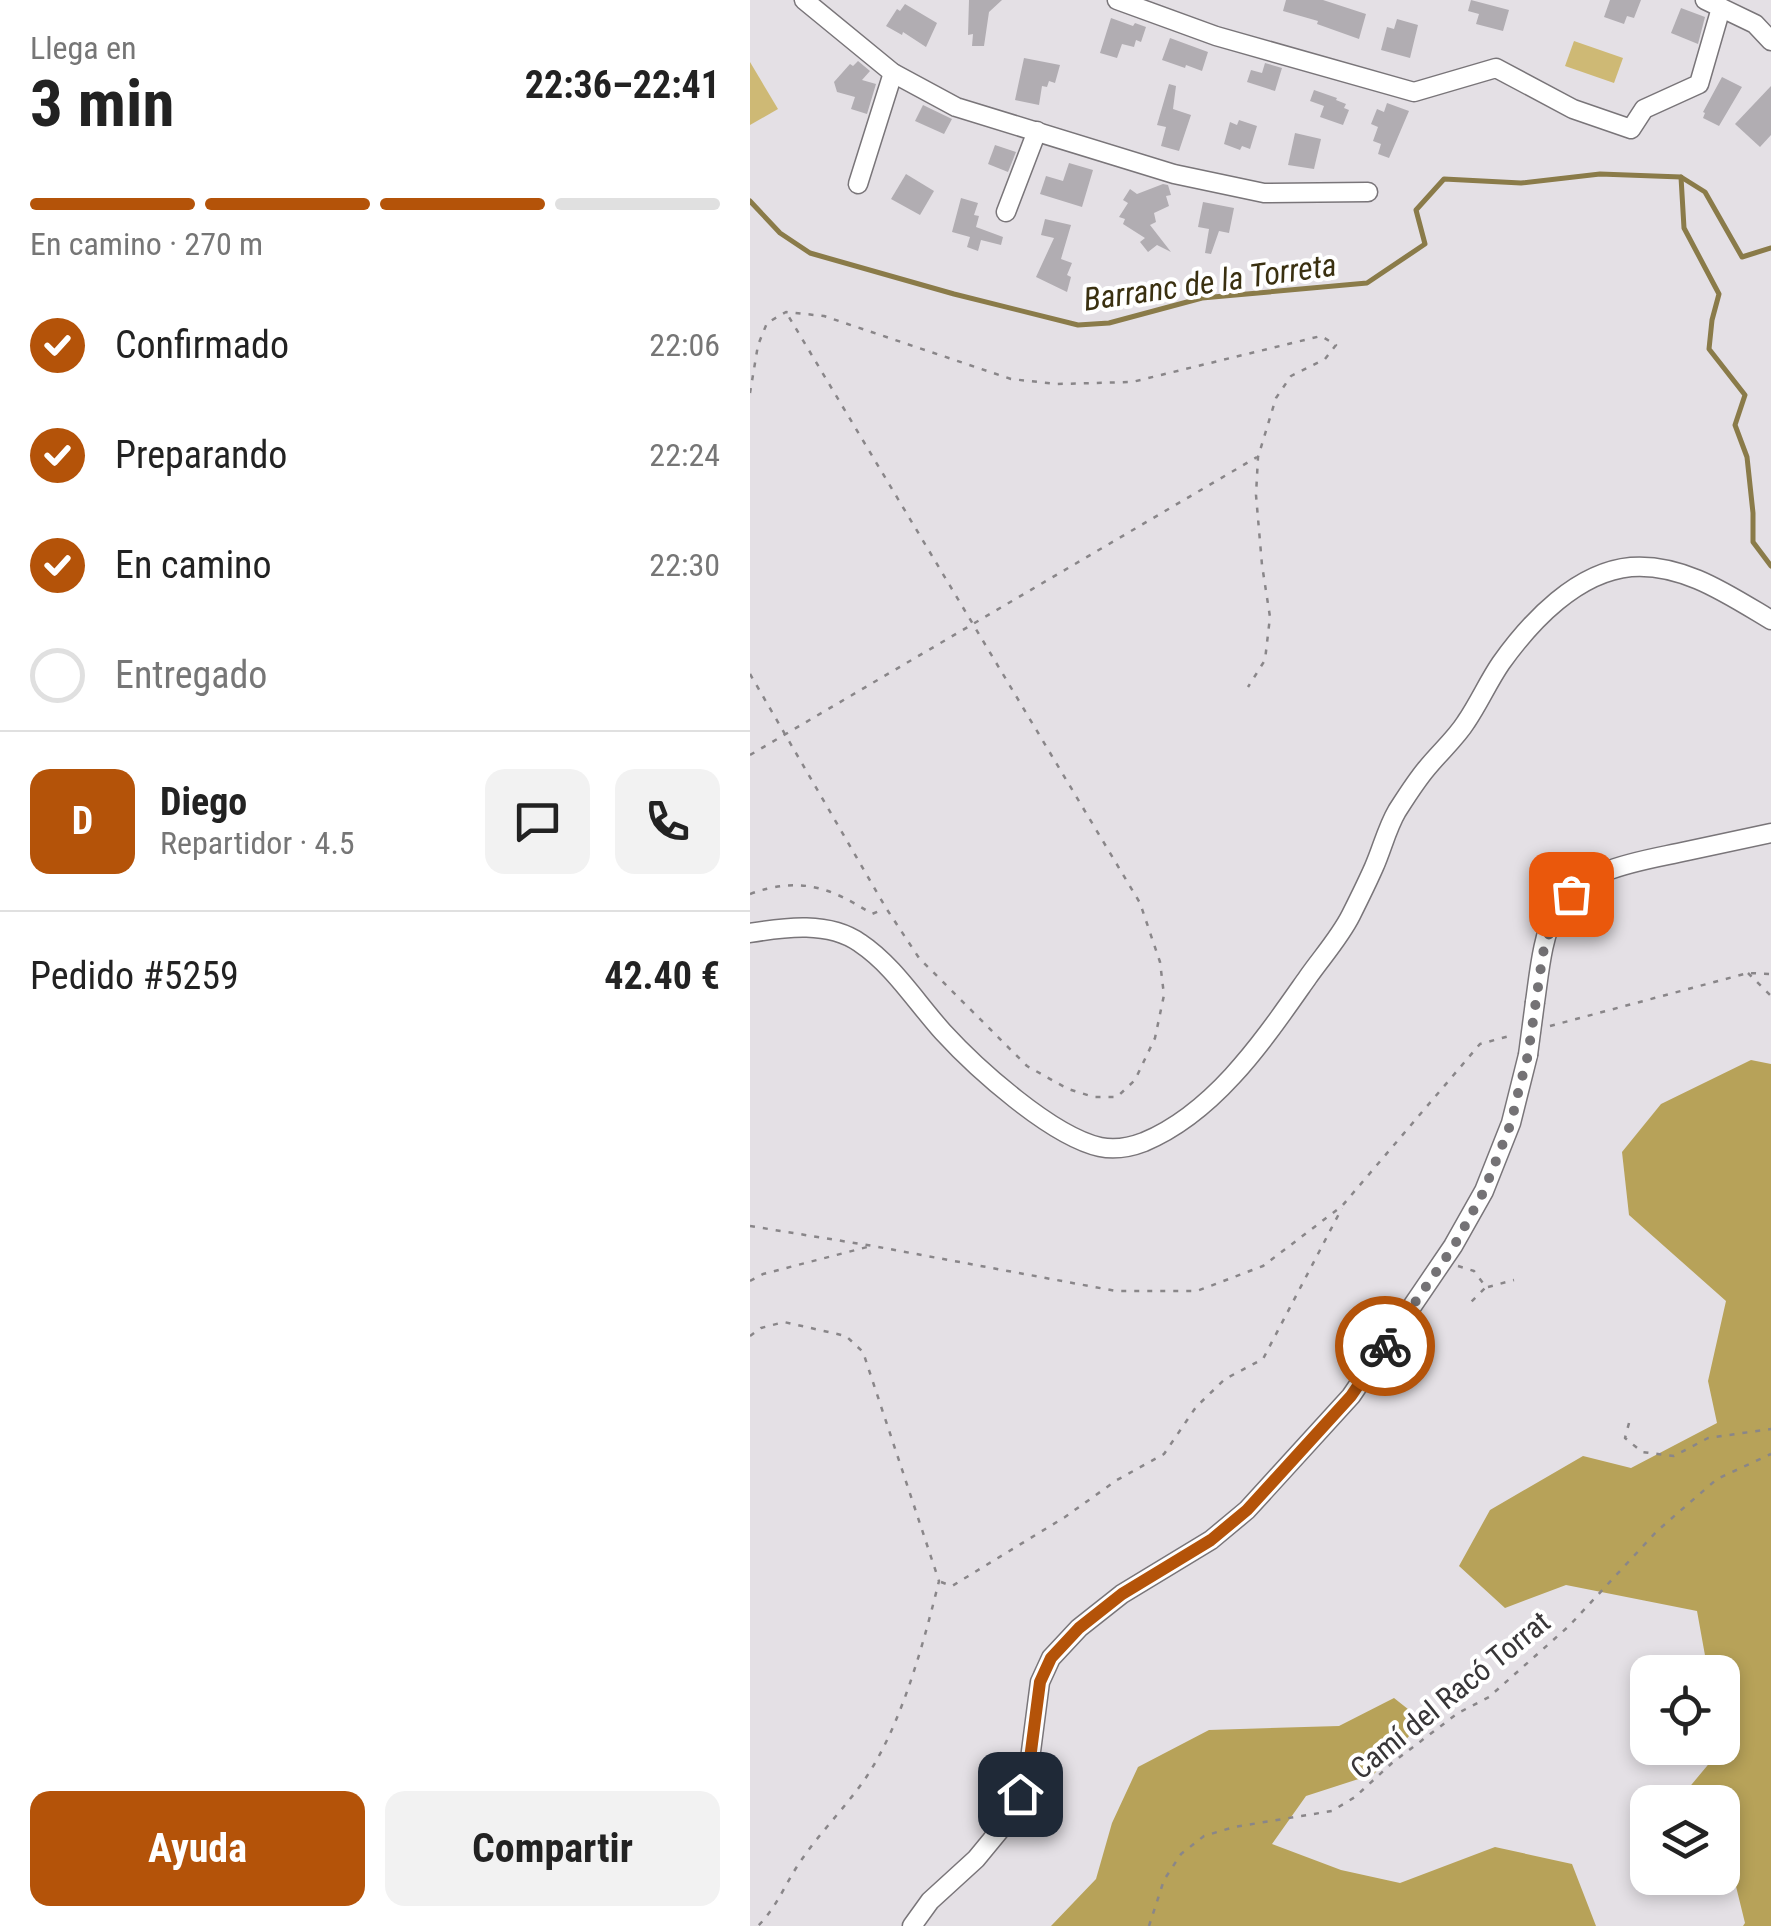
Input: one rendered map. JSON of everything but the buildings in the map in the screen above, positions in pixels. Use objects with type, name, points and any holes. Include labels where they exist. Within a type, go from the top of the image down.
[{"type":"street","points":[[804,0],[893,73],[956,106],[1174,174],[1264,192],[1368,192]]},
{"type":"street","points":[[1117,0],[1216,36],[1414,92],[1496,68],[1573,108],[1630,130],[1644,109],[1699,84],[1713,4],[1755,24],[1771,41]]},
{"type":"street","points":[[858,184],[893,73]]},
{"type":"street","points":[[1006,212],[1037,130]]},
{"type":"street","points":[[750,933],[812,928],[838,932],[860,942],[990,1079],[1076,1138],[1102,1148],[1125,1148],[1172,1127],[1238,1071],[1348,920],[1395,816],[1424,771],[1464,725],[1500,664],[1528,630],[1568,593],[1600,574],[1634,567],[1671,571],[1714,586],[1771,620]]},
{"type":"street","points":[[912,1926],[930,1901],[976,1860],[1004,1825],[1020,1794],[1030,1759],[1040,1682],[1051,1658],[1079,1628],[1122,1594],[1211,1540],[1247,1510],[1351,1396],[1443,1262],[1484,1191],[1511,1123],[1528,1055],[1543,953],[1556,912],[1571,894],[1595,877],[1626,864],[1771,833]]},
{"type":"path","points":[[750,674],[919,958],[1027,1066],[1068,1089],[1094,1097],[1117,1097],[1135,1080],[1155,1038],[1164,994],[1160,962],[1140,903],[786,312]]},
{"type":"path","points":[[750,393],[758,345],[766,324],[786,312],[824,316],[1011,379],[1058,384],[1132,382],[1321,336],[1336,346],[1325,359],[1291,376],[1276,398],[1258,457],[1256,495],[1270,616],[1265,660],[1248,687]]},
{"type":"path","points":[[750,755],[1258,457]]},
{"type":"path","points":[[750,894],[768,887],[805,884],[845,897],[872,914],[886,908]]},
{"type":"path","points":[[1547,1026],[1748,973],[1771,974]]},
{"type":"path","points":[[1748,973],[1771,996]]},
{"type":"path","points":[[750,1226],[1116,1291],[1197,1291],[1263,1266],[1342,1206],[1480,1044],[1514,1035]]},
{"type":"path","points":[[939,1580],[952,1586],[1065,1517],[1116,1480],[1164,1454],[1196,1408],[1224,1379],[1263,1359],[1342,1206]]},
{"type":"path","points":[[750,1281],[763,1274],[872,1246]]},
{"type":"path","points":[[1443,1262],[1474,1271],[1486,1288]]},
{"type":"path","points":[[1469,1304],[1486,1288],[1514,1280]]},
{"type":"path","points":[[750,1336],[760,1328],[784,1322],[846,1336],[863,1352],[939,1580],[892,1732],[866,1776],[800,1862],[772,1911],[758,1926]]},
{"type":"path","points":[[1629,1422],[1625,1438],[1642,1452],[1674,1456],[1708,1438],[1771,1428]]},
{"type":"path","name":"Camí del Racó Torrat","points":[[1149,1926],[1164,1880],[1181,1854],[1204,1836],[1234,1826],[1332,1811],[1355,1797],[1392,1762],[1458,1713],[1489,1697],[1570,1626],[1657,1532],[1717,1479],[1771,1454]]},
{"type":"shaded area","points":[[1574,41],[1623,58],[1614,83],[1565,66]]},
{"type":"shaded area","points":[[750,62],[778,109],[750,125]]},
{"type":"shaded area","points":[[1751,1060],[1771,1064],[1771,1926],[1743,1926],[1738,1895],[1740,1785],[1691,1785],[1708,1765],[1740,1765],[1740,1655],[1705,1655],[1697,1611],[1566,1585],[1505,1608],[1459,1566],[1490,1510],[1583,1456],[1631,1468],[1717,1423],[1708,1381],[1726,1301],[1629,1215],[1622,1152],[1661,1104]]},
{"type":"shaded area","points":[[1394,1698],[1423,1721],[1374,1774],[1306,1796],[1272,1844],[1341,1870],[1400,1883],[1495,1847],[1572,1864],[1596,1926],[1051,1926],[1096,1879],[1112,1823],[1138,1767],[1209,1730],[1339,1726]]},
{"type":"waterway","name":"Barranc de la Torreta","points":[[750,201],[780,233],[810,253],[1078,325],[1109,323],[1202,298],[1367,283],[1425,244],[1416,210],[1444,179],[1521,183],[1600,174],[1681,177],[1705,192],[1742,257],[1771,248]]},
{"type":"waterway","points":[[1681,177],[1684,228],[1719,294],[1709,349],[1745,395],[1735,425],[1747,457],[1753,542],[1771,566]]},
{"type":"way so far","points":[[1385,1346],[1454,1246],[1484,1191],[1511,1123],[1528,1055],[1543,953],[1556,912],[1571,894]]},
{"type":"route","points":[[1020,1794],[1030,1759],[1040,1682],[1051,1658],[1079,1628],[1122,1594],[1211,1540],[1247,1510],[1351,1396],[1385,1346]]}]
